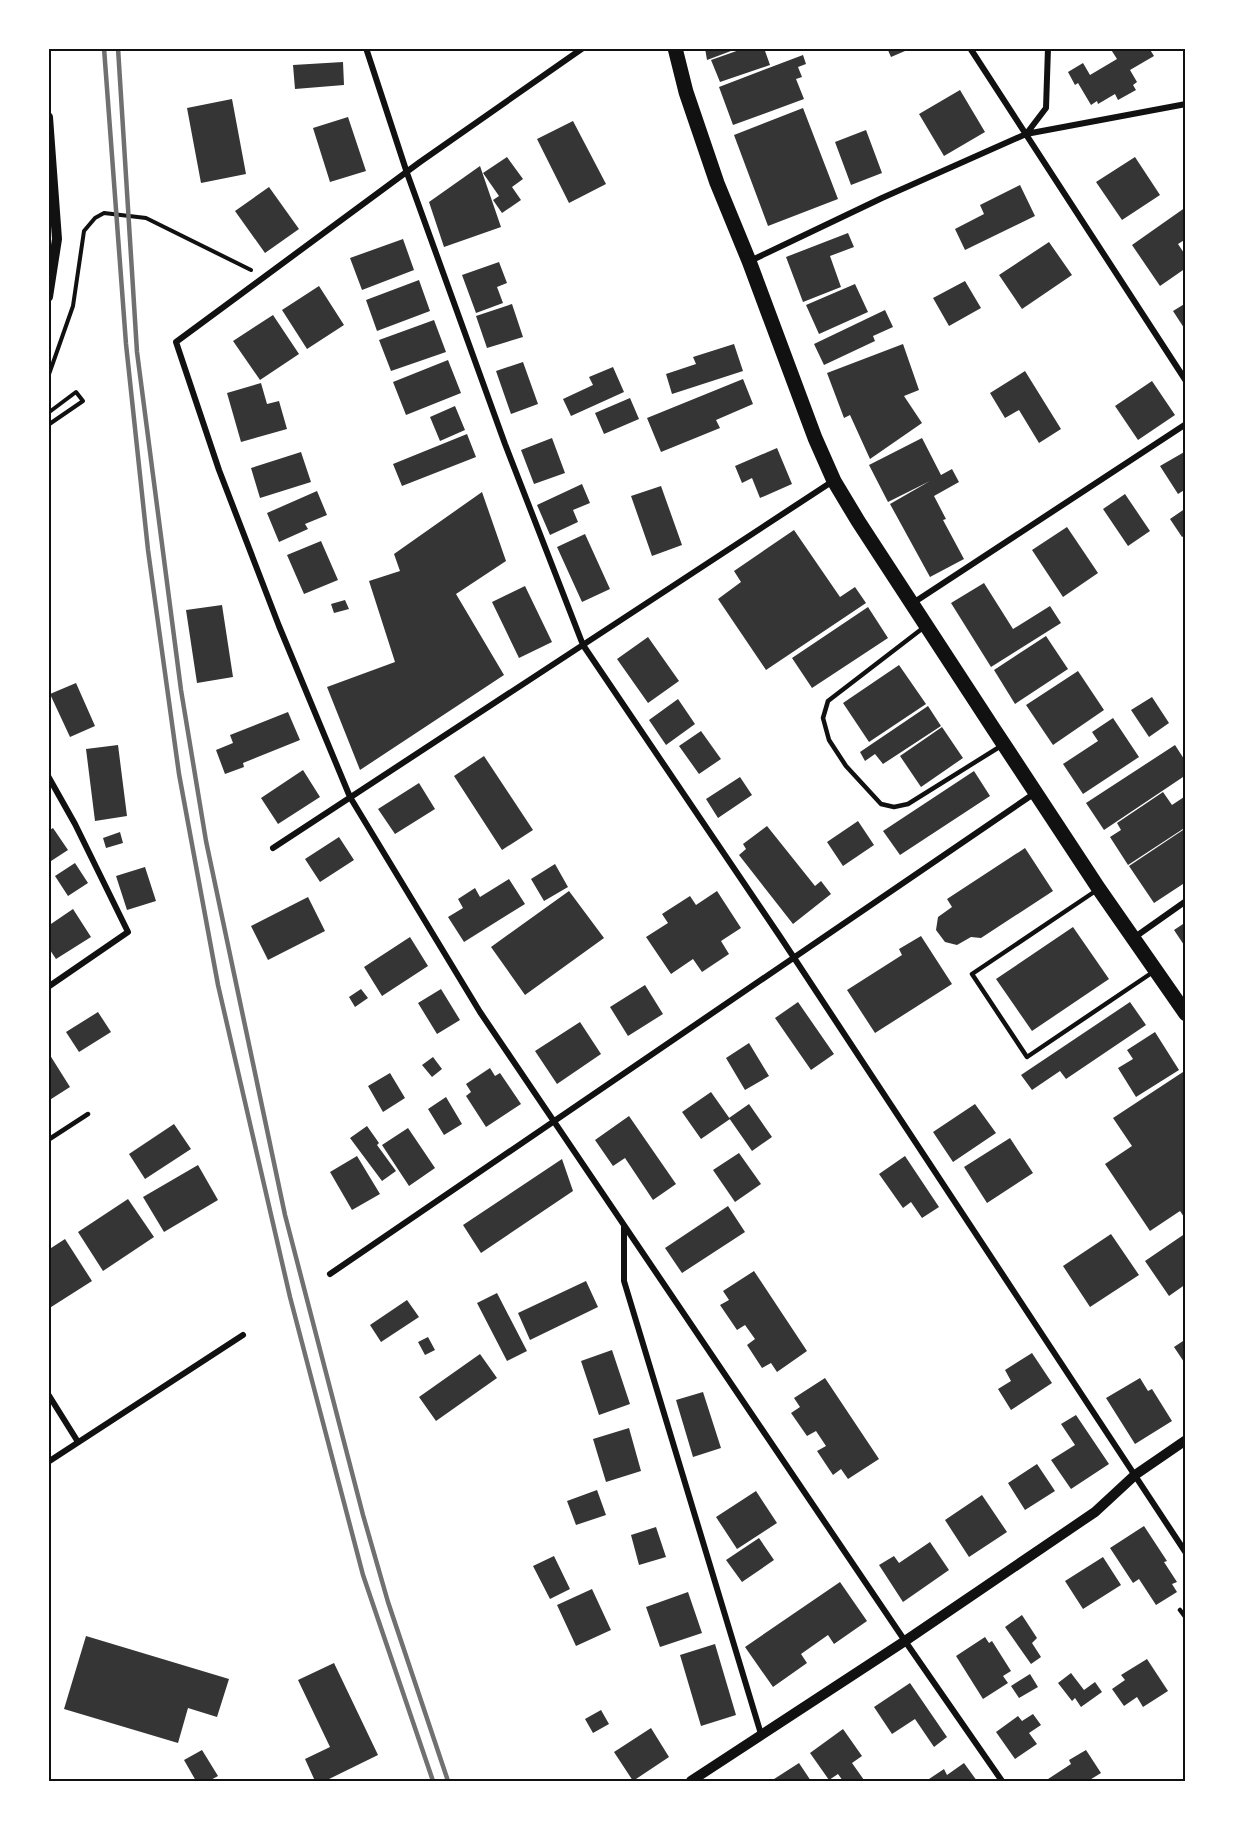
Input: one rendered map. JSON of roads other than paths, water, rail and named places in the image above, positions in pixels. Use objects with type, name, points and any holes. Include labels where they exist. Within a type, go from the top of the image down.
[{"type":"main road","points":[[675,48],[686,92],[717,183],[749,261],[815,438],[834,481],[926,626],[1099,889],[1186,1014]]},
{"type":"street","points":[[366,48],[407,172],[505,444],[583,645],[794,958],[1186,1553]]},
{"type":"street","points":[[582,48],[407,172],[176,342],[219,470],[279,627],[350,798],[480,1012],[904,1641],[1002,1781]]},
{"type":"street","points":[[970,48],[1186,381]]},
{"type":"street","points":[[1026,134],[1046,108],[1048,48]]},
{"type":"street","points":[[749,261],[882,198],[1026,134],[1186,104]]},
{"type":"street","points":[[48,117],[57,239],[48,296]]},
{"type":"street","points":[[912,604],[1186,424]]},
{"type":"street","points":[[273,848],[834,481]]},
{"type":"street","points":[[48,776],[75,824],[128,932],[48,987]]},
{"type":"street","points":[[330,1274],[1035,792]]},
{"type":"street","points":[[1132,938],[1186,901]]},
{"type":"street","points":[[624,1227],[624,1281],[761,1734]]},
{"type":"street","points":[[48,1462],[243,1335]]},
{"type":"street","points":[[48,1394],[78,1442]]},
{"type":"street","points":[[691,1781],[1095,1512],[1135,1475],[1186,1440]]},
{"type":"lane","points":[[926,626],[828,700],[823,718],[829,740],[846,766],[881,804],[894,807],[908,804],[1004,744]]},
{"type":"lane","points":[[1099,889],[972,974],[1028,1057],[1155,971]]},
{"type":"lane","points":[[48,1140],[88,1114]]},
{"type":"lane","points":[[1180,1610],[1186,1618]]},
{"type":"railway","points":[[104,48],[126,344],[148,550],[179,774],[218,985],[290,1297],[363,1575],[433,1781]]},
{"type":"railway","points":[[118,48],[137,352],[181,690],[206,841],[285,1215],[388,1602],[448,1781]]}]
